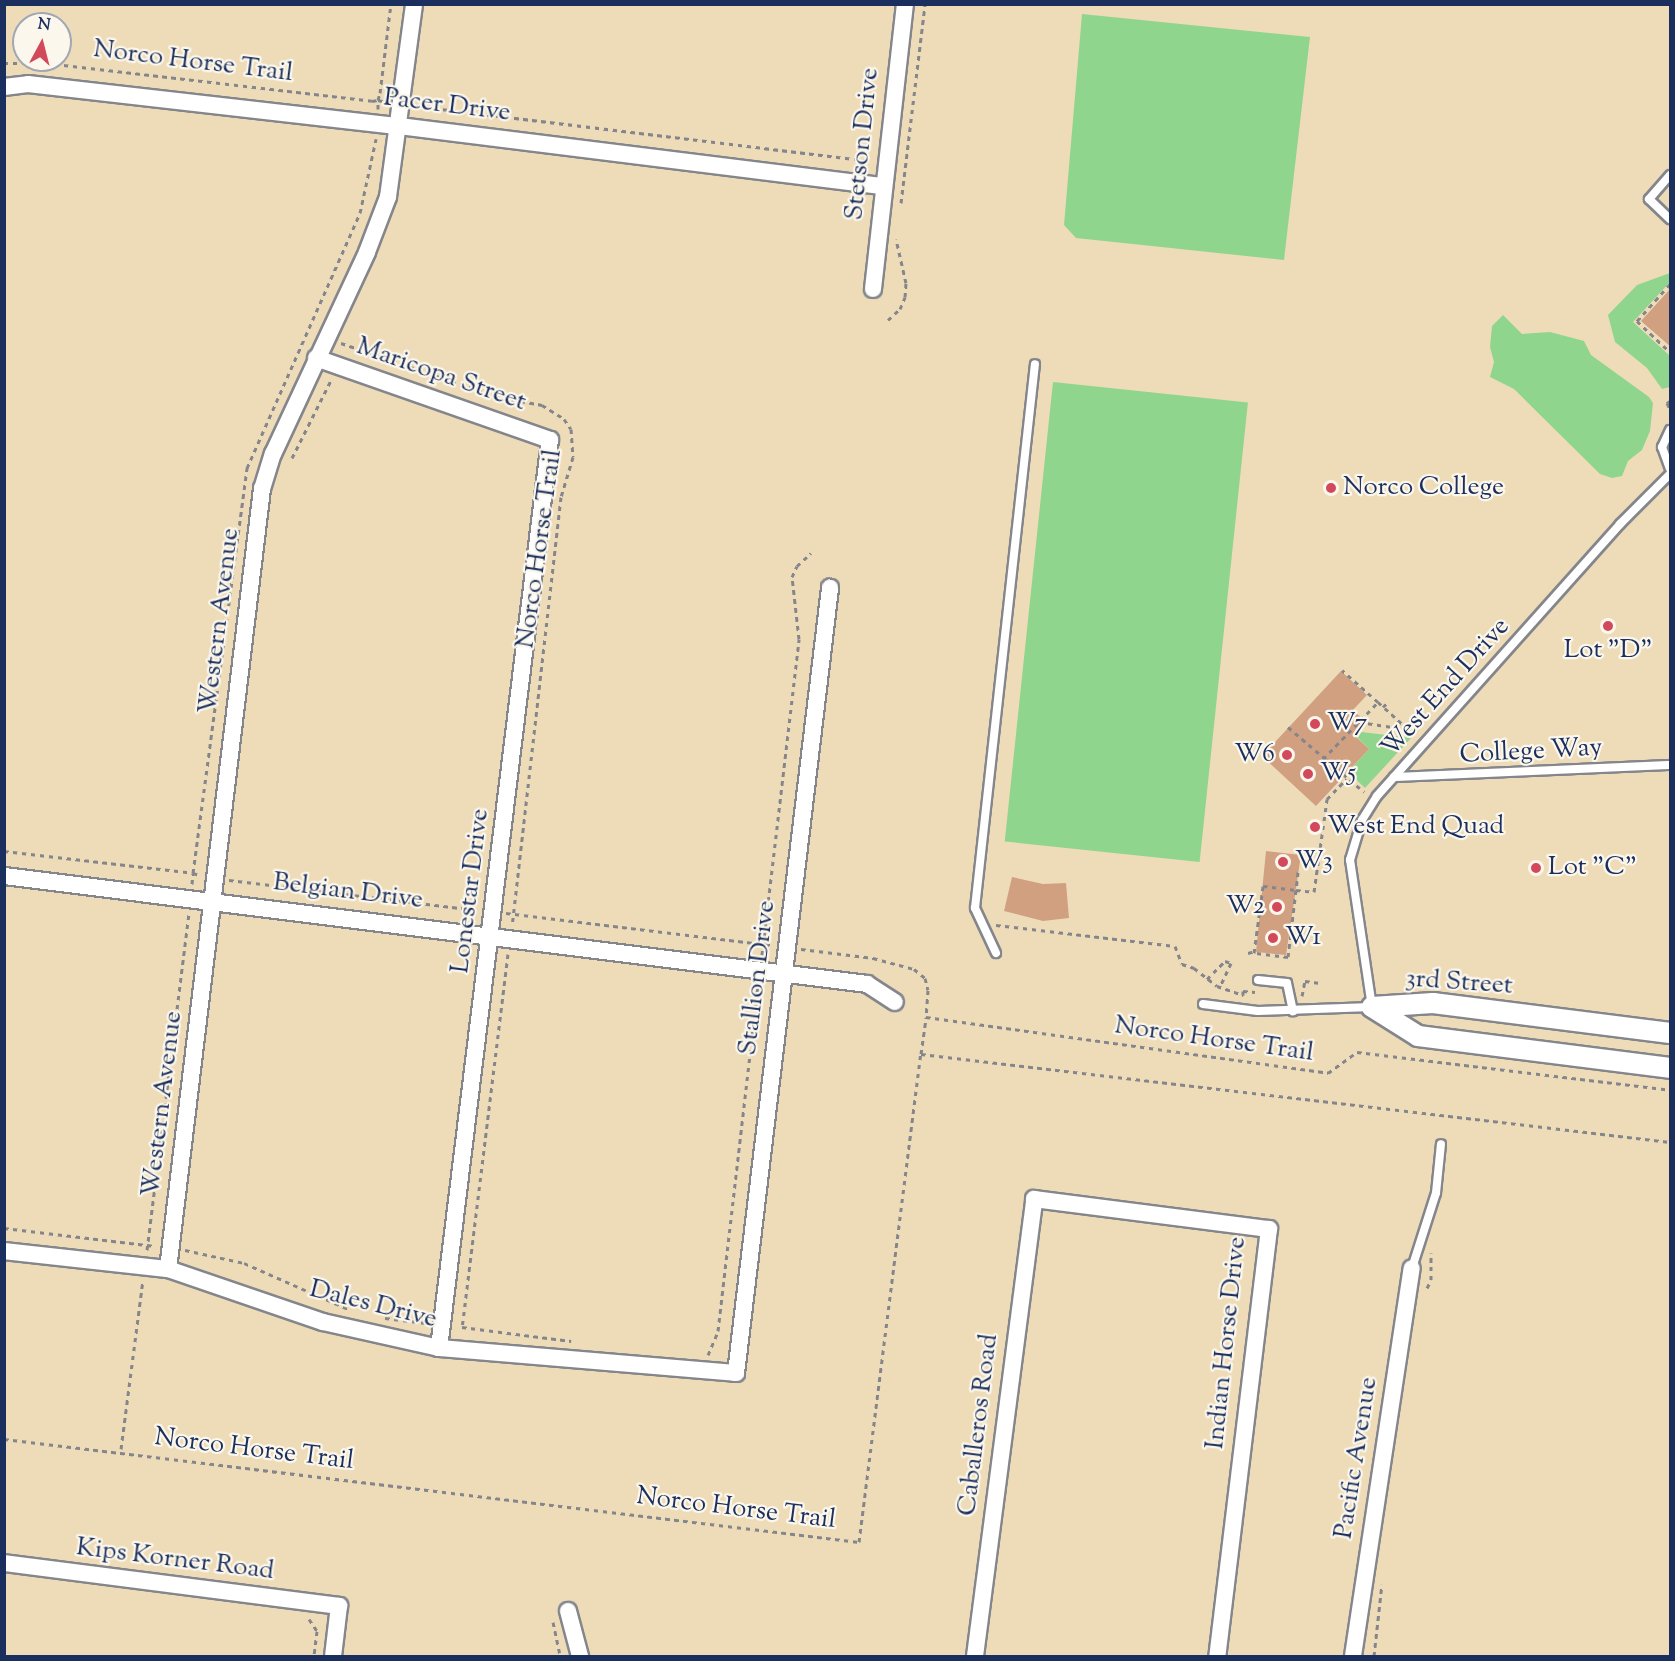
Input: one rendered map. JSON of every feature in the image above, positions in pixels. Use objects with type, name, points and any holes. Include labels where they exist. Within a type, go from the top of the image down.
[{"type":"street","name":"Western Avenue","points":[[168,1269],[262,489],[316,358],[367,252],[388,197],[414,4]]},
{"type":"street","name":"Stetson Drive","points":[[873,289],[905,4]]},
{"type":"street","name":"Pacer Drive","points":[[4,87],[28,84],[377,123],[883,186]]},
{"type":"street","name":"Maricopa Street","points":[[316,358],[550,440]]},
{"type":"street","name":"Lonestar Drive","points":[[439,1348],[550,440]]},
{"type":"street","name":"Stallion Drive","points":[[736,1373],[830,588]]},
{"type":"street","name":"Belgian Drive","points":[[4,876],[510,937],[867,984],[895,1002]]},
{"type":"street","name":"3rd Street","points":[[1372,1007],[1433,1003],[1671,1033]]},
{"type":"street","name":"3rd Street","points":[[1372,1007],[1418,1036],[1671,1068]]},
{"type":"street","name":"Caballeros Road","points":[[975,1656],[1034,1199]]},
{"type":"street","name":"Indian Horse Drive","points":[[1034,1199],[1269,1229],[1217,1656]]},
{"type":"street","name":"Dales Drive","points":[[4,1251],[168,1269],[322,1322],[439,1348],[736,1373]]},
{"type":"street","name":"Pacific Avenue","points":[[1353,1656],[1412,1268]]},
{"type":"street","name":"Kips Korner Road","points":[[4,1563],[339,1606],[333,1656]]},
{"type":"street","points":[[561,1611],[580,1656]]},
{"type":"lane","points":[[1671,175],[1649,199],[1671,219]]},
{"type":"lane","points":[[996,952],[975,908],[1035,364]]},
{"type":"lane","points":[[1671,430],[1662,447],[1671,468]]},
{"type":"lane","name":"West End Drive","points":[[1372,1007],[1350,860],[1362,820],[1394,777],[1620,524],[1671,474]]},
{"type":"lane","name":"College Way","points":[[1394,777],[1671,765]]},
{"type":"lane","points":[[1258,980],[1287,983],[1293,1011]]},
{"type":"lane","points":[[1203,1004],[1293,1011],[1372,1007]]},
{"type":"lane","points":[[1412,1268],[1436,1193],[1441,1144]]},
{"type":"path","name":"Norco Horse Trail","points":[[121,1450],[243,485],[253,451],[360,213],[377,123],[391,4]]},
{"type":"path","points":[[900,207],[925,4]]},
{"type":"path","name":"Norco Horse Trail","points":[[4,63],[46,63],[378,100],[402,105],[906,166]]},
{"type":"path","points":[[888,320],[900,309],[905,297],[897,228]]},
{"type":"path","points":[[1671,284],[1637,321],[1671,352]]},
{"type":"path","name":"Norco Horse Trail","points":[[307,330],[494,396],[542,405],[554,411],[571,429],[573,457],[561,497],[462,1327]]},
{"type":"path","points":[[292,458],[348,346]]},
{"type":"path","points":[[1671,401],[1667,403],[1671,409]]},
{"type":"path","points":[[702,1355],[709,1355],[718,1331],[764,944],[799,639],[792,577],[797,566],[811,553]]},
{"type":"path","points":[[1342,670],[1408,730]]},
{"type":"path","points":[[1383,707],[1389,701]]},
{"type":"path","points":[[1323,759],[1378,702]]},
{"type":"path","points":[[1359,722],[1419,731]]},
{"type":"path","points":[[1288,727],[1346,779],[1364,792]]},
{"type":"path","points":[[1255,951],[1263,886],[1314,892],[1327,800],[1346,779]]},
{"type":"path","name":"Norco Horse Trail","points":[[4,851],[193,873],[215,879],[873,958],[914,969],[926,978],[928,990],[860,1542],[324,1480],[121,1450],[4,1439]]},
{"type":"path","points":[[1248,953],[1255,951],[1288,957],[1298,872]]},
{"type":"path","points":[[982,924],[1175,946],[1182,964],[1220,987],[1243,995],[1243,991],[1263,993]]},
{"type":"path","points":[[1208,979],[1225,961],[1231,963],[1220,987]]},
{"type":"path","points":[[1299,996],[1303,997],[1305,981],[1320,983]]},
{"type":"path","name":"Norco Horse Trail","points":[[926,1017],[1328,1073],[1357,1052],[1671,1090]]},
{"type":"path","name":"Norco Horse Trail","points":[[921,1054],[1671,1142]]},
{"type":"path","points":[[4,1228],[171,1249],[244,1263],[353,1311]]},
{"type":"path","points":[[380,1317],[583,1342]]},
{"type":"path","points":[[560,1656],[553,1634],[561,1611]]},
{"type":"green space","points":[[1082,14],[1310,37],[1284,260],[1076,238],[1064,225]]},
{"type":"green space","points":[[1670,273],[1670,282],[1633,322],[1670,356],[1670,387],[1662,389],[1647,368],[1615,342],[1608,315],[1637,285]]},
{"type":"green space","points":[[1503,315],[1522,334],[1550,332],[1584,341],[1591,355],[1649,397],[1653,403],[1650,431],[1642,450],[1628,461],[1622,476],[1612,478],[1600,474],[1514,389],[1490,377],[1494,362],[1490,347],[1492,326]]},
{"type":"green space","points":[[1053,382],[1248,402],[1200,862],[1005,841]]},
{"type":"green space","points":[[1362,732],[1411,738],[1365,788],[1348,772],[1369,749],[1357,737]]},
{"type":"building","points":[[1671,288],[1671,347],[1641,321]]},
{"type":"building","points":[[1341,671],[1367,695],[1353,710],[1366,722],[1354,735],[1369,749],[1316,806],[1262,756]]},
{"type":"building","points":[[1266,851],[1301,855],[1286,955],[1256,952]]},
{"type":"building","points":[[1012,877],[1043,884],[1066,883],[1069,918],[1043,921],[1004,911]]},
{"type":"place","name":"Norco College","points":[[1331,488]]},
{"type":"place","name":"Lot \"D\"","points":[[1608,626]]},
{"type":"place","name":"W7","points":[[1315,724]]},
{"type":"place","name":"W6","points":[[1287,755]]},
{"type":"place","name":"W5","points":[[1308,774]]},
{"type":"place","name":"West End Quad","points":[[1315,827]]},
{"type":"place","name":"W3","points":[[1283,862]]},
{"type":"place","name":"Lot \"C\"","points":[[1536,868]]},
{"type":"place","name":"W2","points":[[1277,907]]},
{"type":"place","name":"W1","points":[[1273,938]]}]
